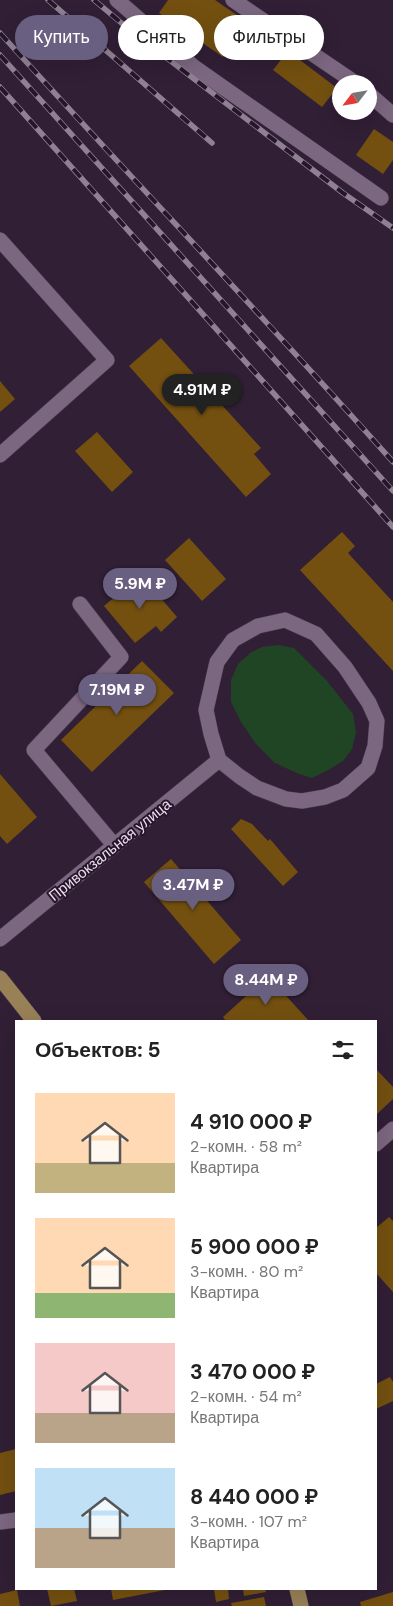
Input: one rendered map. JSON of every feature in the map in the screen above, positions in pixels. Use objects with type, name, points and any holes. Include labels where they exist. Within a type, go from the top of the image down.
[{"type":"main road","points":[[0,978],[33,1020]]},
{"type":"main road","points":[[297,1590],[300,1606]]},
{"type":"street","points":[[117,0],[194,67],[380,198]]},
{"type":"street","points":[[233,0],[344,75]]},
{"type":"street","points":[[378,102],[393,114]]},
{"type":"street","points":[[0,240],[107,360],[0,455]]},
{"type":"street","points":[[80,604],[121,657],[34,750],[114,845]]},
{"type":"street","points":[[285,620],[316,634],[345,667],[369,703],[377,721],[375,746],[368,768],[343,790],[325,797],[302,801],[286,799],[257,788],[219,760],[210,734],[206,710],[217,662],[233,640],[258,626],[285,620]]},
{"type":"street","name":"Привокзальная улица","points":[[0,939],[219,760]]},
{"type":"street","points":[[377,1143],[393,1130]]},
{"type":"street","points":[[0,1522],[15,1520]]},
{"type":"green space","points":[[278,645],[294,648],[327,681],[353,714],[356,732],[352,749],[343,761],[312,778],[275,763],[256,744],[241,722],[231,702],[231,680],[238,664],[250,653],[262,647]]},
{"type":"building","points":[[168,0],[215,0],[237,15],[214,15],[214,51],[204,44],[204,15],[162,15],[159,13]]},
{"type":"building","points":[[281,60],[300,60],[332,84],[332,94],[322,107],[273,70]]},
{"type":"building","points":[[374,129],[393,142],[393,160],[383,174],[356,155]]},
{"type":"building","points":[[161,338],[261,448],[254,454],[271,474],[246,497],[129,366]]},
{"type":"building","points":[[0,381],[15,399],[0,412]]},
{"type":"building","points":[[97,432],[133,472],[112,492],[75,451]]},
{"type":"building","points":[[342,532],[355,546],[348,553],[393,602],[393,671],[300,570]]},
{"type":"building","points":[[189,538],[226,579],[202,601],[165,560]]},
{"type":"building","points":[[141,575],[177,617],[161,632],[156,626],[135,643],[104,606]]},
{"type":"building","points":[[142,661],[174,693],[92,772],[61,740]]},
{"type":"building","points":[[0,774],[37,817],[7,844],[0,836]]},
{"type":"building","points":[[241,819],[252,824],[268,841],[270,839],[298,872],[283,886],[231,829]]},
{"type":"building","points":[[171,859],[241,940],[214,964],[144,882]]},
{"type":"building","points":[[268,976],[308,1020],[225,1020],[223,1017]]},
{"type":"building","points":[[377,1070],[393,1087],[393,1099],[377,1114]]},
{"type":"building","points":[[389,1217],[393,1221],[393,1292],[377,1274],[377,1227]]},
{"type":"building","points":[[390,1377],[393,1382],[393,1401],[377,1409],[377,1384]]},
{"type":"building","points":[[15,1449],[15,1491],[0,1495],[0,1453]]},
{"type":"building","points":[[17,1590],[20,1606],[0,1606],[0,1594]]},
{"type":"building","points":[[47,1590],[74,1590],[77,1601],[51,1606]]},
{"type":"building","points":[[111,1590],[165,1590],[113,1600]]},
{"type":"building","points":[[214,1590],[228,1590],[229,1599],[216,1602]]},
{"type":"building","points":[[243,1590],[265,1590],[266,1592],[244,1596]]},
{"type":"building","points":[[393,1592],[393,1606],[361,1606],[360,1602]]},
{"type":"building","points":[[264,1597],[266,1606],[232,1606],[231,1603]]},
{"type":"railway","points":[[48,0],[212,143]]},
{"type":"railway","points":[[94,0],[125,26],[343,193],[393,228]]},
{"type":"railway","points":[[0,33],[393,462]]},
{"type":"railway","points":[[0,55],[393,491]]},
{"type":"railway","points":[[0,87],[393,527]]}]
